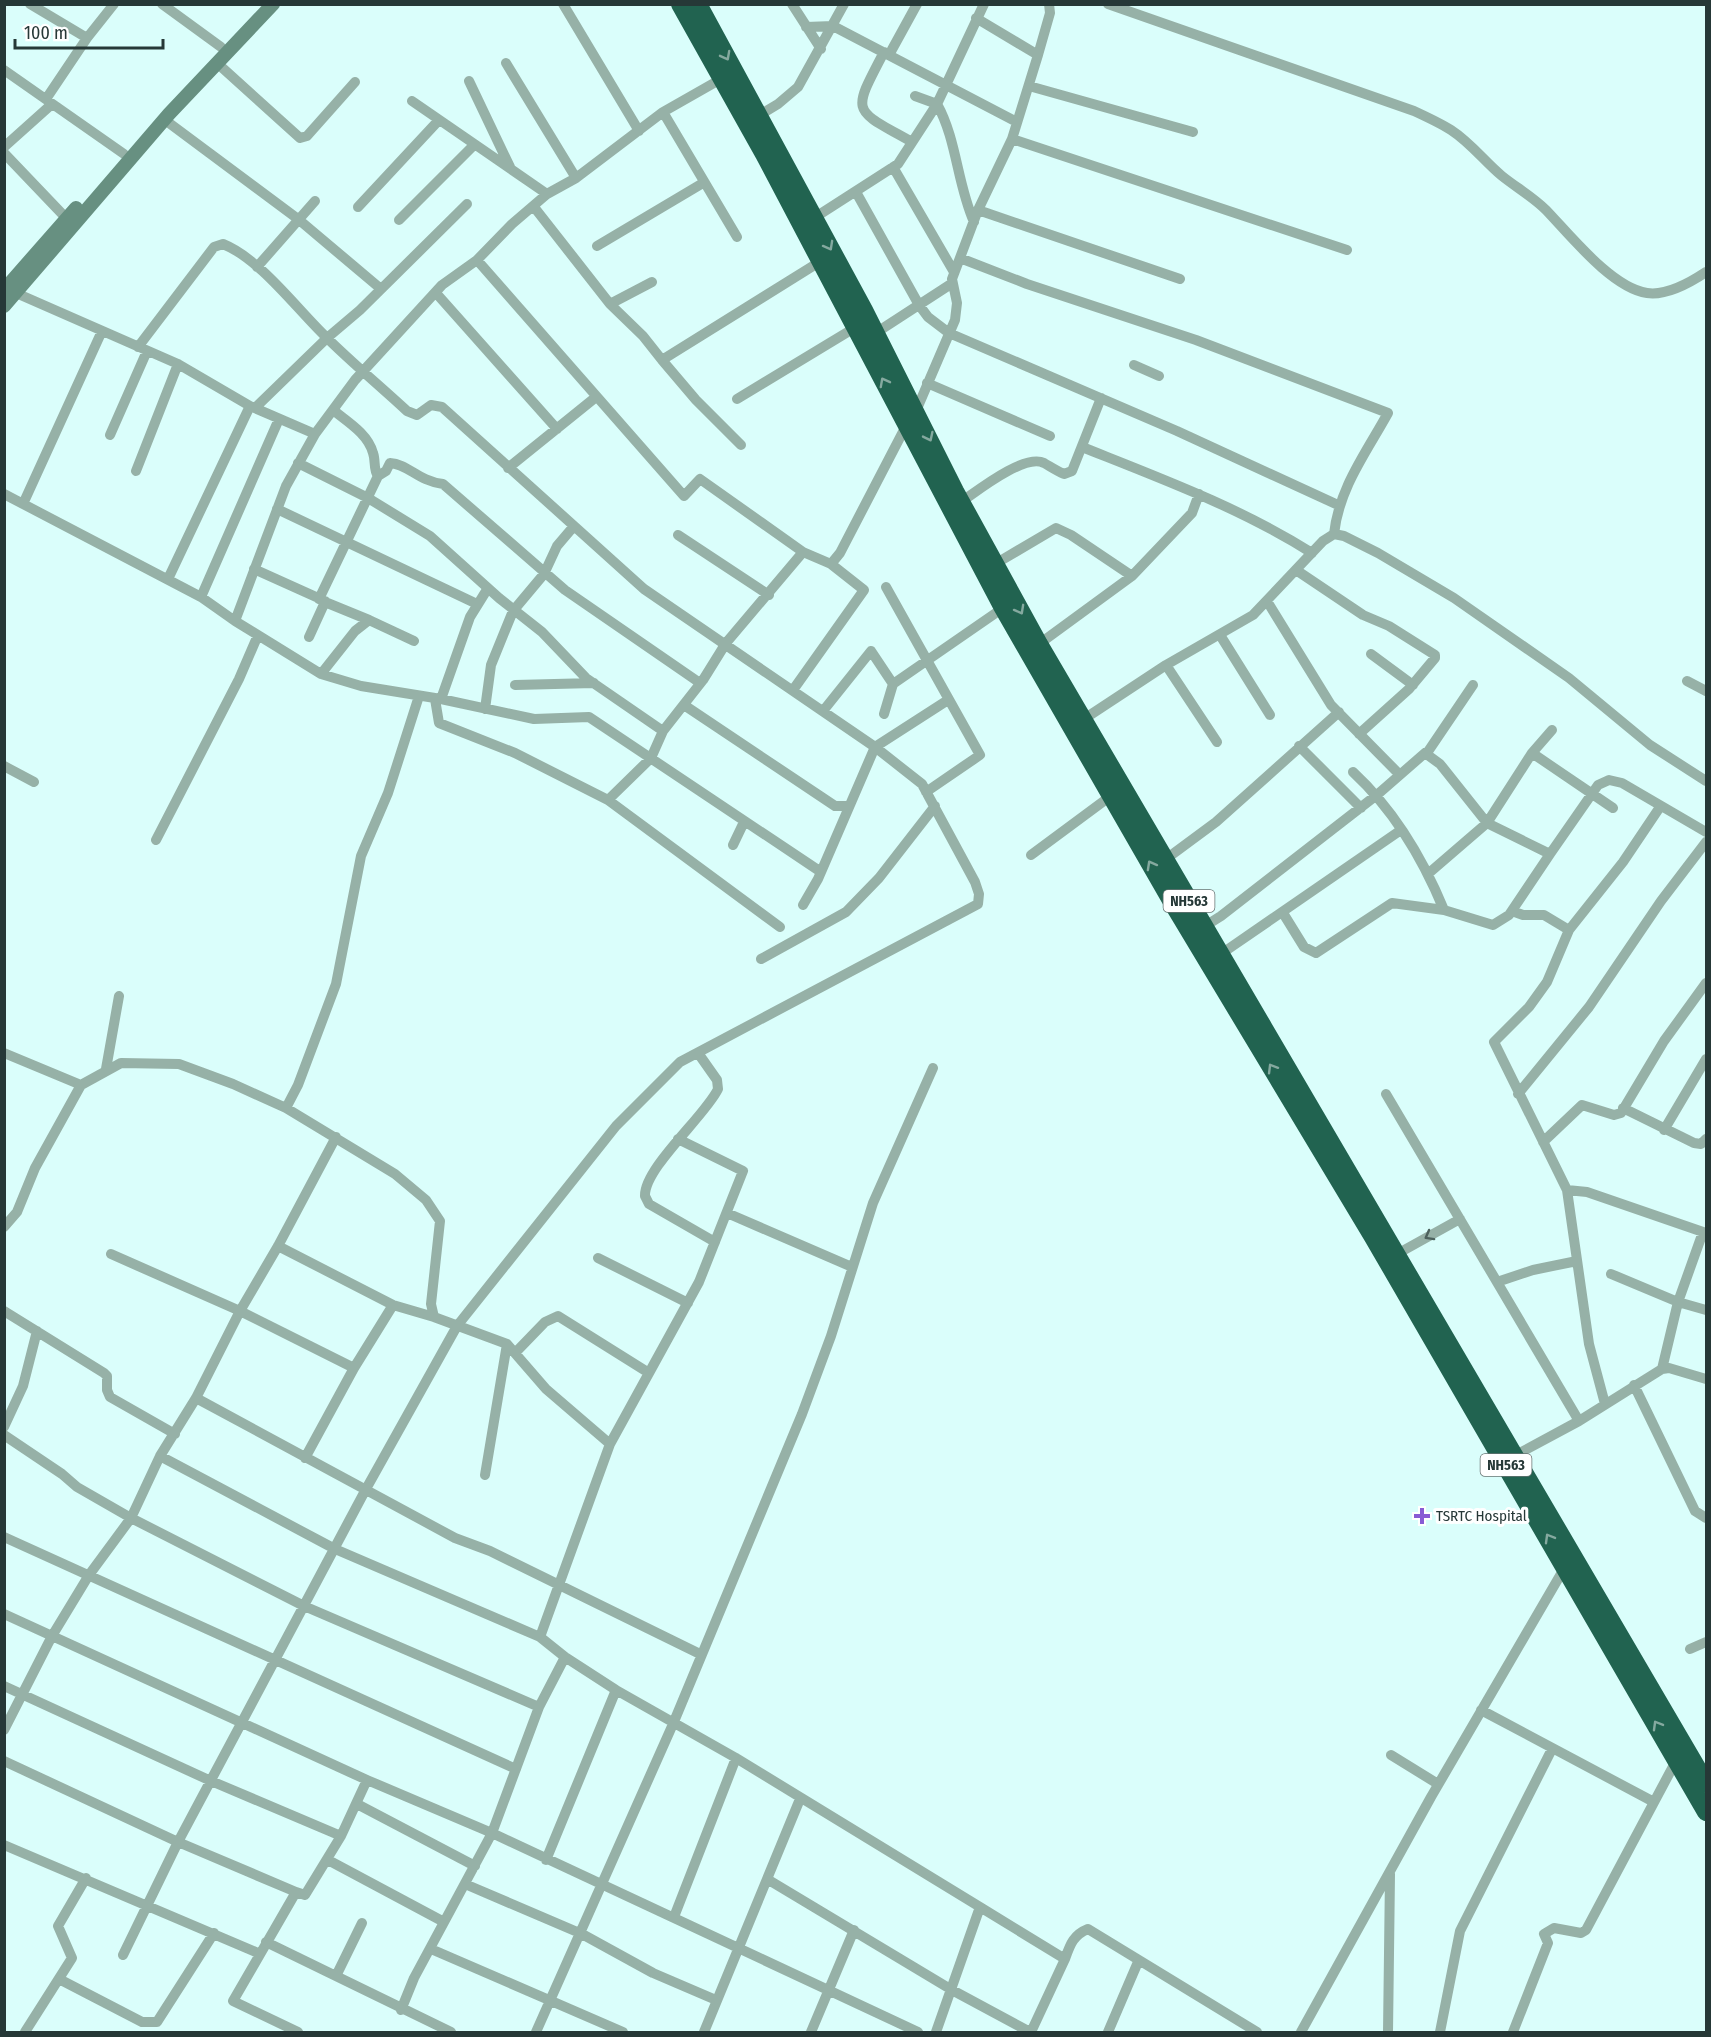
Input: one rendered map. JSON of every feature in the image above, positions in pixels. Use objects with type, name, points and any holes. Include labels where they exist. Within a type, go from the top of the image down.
[{"type":"highway","name":"NH563","points":[[680,4],[764,153],[821,261],[865,334],[995,564],[1033,648],[1112,795],[1198,930],[1373,1237],[1707,1812]]},
{"type":"highway","name":"NH563","points":[[698,4],[814,218],[865,334]]},
{"type":"highway","name":"NH563","points":[[912,417],[1002,608],[1084,719],[1166,860],[1198,930],[1221,954],[1707,1783]]},
{"type":"street","points":[[30,4],[87,38]]},
{"type":"street","points":[[4,147],[49,101],[87,38],[114,4]]},
{"type":"street","points":[[162,4],[221,46]]},
{"type":"street","points":[[4,306],[9,284],[261,4]]},
{"type":"street","points":[[9,284],[273,4]]},
{"type":"street","points":[[563,4],[639,131]]},
{"type":"street","points":[[792,4],[821,49]]},
{"type":"street","points":[[758,116],[778,104],[798,87],[844,4]]},
{"type":"street","points":[[912,142],[867,116],[862,109],[865,89],[917,4]]},
{"type":"street","points":[[814,218],[893,167],[937,104],[984,4]]},
{"type":"street","points":[[831,564],[840,553],[912,417],[957,313],[957,303],[951,284],[954,272],[978,210],[1012,139],[1050,13],[1049,4]]},
{"type":"street","points":[[1108,4],[1414,111],[1434,121],[1452,131],[1502,176],[1545,209],[1589,256],[1631,288],[1649,294],[1667,291],[1690,283],[1707,272]]},
{"type":"street","points":[[976,18],[1038,56]]},
{"type":"street","points":[[806,27],[833,26],[1017,122]]},
{"type":"street","points":[[217,63],[300,138],[307,136],[355,82]]},
{"type":"street","points":[[506,63],[576,178]]},
{"type":"street","points":[[4,70],[124,154]]},
{"type":"street","points":[[235,621],[277,509],[298,463],[341,396],[442,285],[477,260],[512,224],[547,194],[576,178],[663,112],[721,80]]},
{"type":"street","points":[[469,81],[510,168]]},
{"type":"street","points":[[1029,86],[1193,132]]},
{"type":"street","points":[[915,96],[937,104],[945,117],[965,203],[974,222]]},
{"type":"street","points":[[412,101],[547,194]]},
{"type":"street","points":[[663,112],[737,237]]},
{"type":"street","points":[[165,120],[298,219],[381,289]]},
{"type":"street","points":[[358,207],[439,120]]},
{"type":"street","points":[[1012,139],[1347,250]]},
{"type":"street","points":[[399,220],[474,145]]},
{"type":"street","points":[[4,153],[67,219]]},
{"type":"street","points":[[893,167],[954,272]]},
{"type":"street","points":[[597,246],[704,183]]},
{"type":"street","points":[[856,192],[919,305],[928,317],[949,333],[1101,398],[1338,505]]},
{"type":"street","points":[[257,267],[315,201]]},
{"type":"street","points":[[168,579],[253,407],[381,289],[467,204]]},
{"type":"street","points":[[534,207],[610,304],[643,336],[696,400],[741,445]]},
{"type":"street","points":[[978,210],[1180,279]]},
{"type":"street","points":[[110,435],[142,349],[217,245],[226,245],[257,267],[327,338],[407,411],[417,415],[431,405],[442,407],[644,589],[875,747],[922,784],[975,882],[979,894],[978,904],[680,1062],[616,1126],[457,1326],[366,1489],[242,1721],[178,1842],[123,1955]]},
{"type":"street","points":[[960,258],[1027,284],[1196,340],[1388,413],[1338,505],[1334,534],[1312,553],[1253,615],[1166,666],[1084,719]]},
{"type":"street","points":[[477,260],[684,496],[700,479],[803,552],[831,564],[864,590],[793,690]]},
{"type":"street","points":[[662,360],[821,261]]},
{"type":"street","points":[[610,304],[652,282]]},
{"type":"street","points":[[9,284],[102,331],[178,364],[253,407],[315,434]]},
{"type":"street","points":[[737,399],[919,305],[951,284]]},
{"type":"street","points":[[436,293],[557,429]]},
{"type":"street","points":[[24,504],[102,331]]},
{"type":"street","points":[[136,471],[178,364]]},
{"type":"street","points":[[1134,366],[1159,376]]},
{"type":"street","points":[[927,383],[1050,436]]},
{"type":"street","points":[[508,468],[596,398]]},
{"type":"street","points":[[961,502],[1010,470],[1030,462],[1043,463],[1048,468],[1068,474],[1076,465],[1101,398]]},
{"type":"street","points":[[333,410],[367,438],[374,454],[374,471],[378,476]]},
{"type":"street","points":[[201,597],[279,418]]},
{"type":"street","points":[[1082,447],[1199,494],[1267,527],[1312,553]]},
{"type":"street","points":[[298,463],[368,498],[430,536],[513,611],[542,632],[563,657],[594,683],[663,731]]},
{"type":"street","points":[[309,638],[345,541],[378,476],[386,471],[390,463],[400,464],[417,477],[443,484],[544,574],[700,683]]},
{"type":"street","points":[[4,494],[201,597],[235,621],[321,674],[361,686],[534,719],[590,717],[821,872]]},
{"type":"street","points":[[1033,648],[1132,576],[1192,513],[1199,494]]},
{"type":"street","points":[[277,509],[477,604]]},
{"type":"street","points":[[484,709],[491,665],[513,611],[544,574],[557,546],[574,526]]},
{"type":"street","points":[[995,564],[1056,528],[1071,535],[1132,576]]},
{"type":"street","points":[[1334,534],[1344,536],[1378,553],[1490,622],[1569,678],[1650,745],[1707,781]]},
{"type":"street","points":[[678,535],[769,595]]},
{"type":"street","points":[[609,801],[651,758],[663,731],[700,683],[726,643],[769,595],[803,552]]},
{"type":"street","points":[[254,569],[414,641]]},
{"type":"street","points":[[1296,570],[1363,615],[1389,626],[1433,652],[1435,658],[1413,685],[1359,734]]},
{"type":"street","points":[[886,586],[980,755],[926,792]]},
{"type":"street","points":[[488,588],[477,604],[438,699],[439,723],[515,753],[609,801],[780,927]]},
{"type":"street","points":[[1267,601],[1316,682],[1338,712],[1399,774]]},
{"type":"street","points":[[884,714],[893,684],[925,659],[1002,608]]},
{"type":"street","points":[[321,674],[355,631],[369,620]]},
{"type":"street","points":[[156,840],[239,679],[258,635]]},
{"type":"street","points":[[1220,635],[1270,715]]},
{"type":"street","points":[[823,711],[871,651],[893,684]]},
{"type":"street","points":[[1371,654],[1413,685]]},
{"type":"street","points":[[1166,666],[1217,742]]},
{"type":"street","points":[[1687,681],[1707,691]]},
{"type":"street","points":[[514,685],[594,683]]},
{"type":"street","points":[[1198,930],[1378,794],[1417,757],[1427,753],[1473,685]]},
{"type":"street","points":[[286,1108],[298,1085],[336,984],[361,856],[388,793],[419,696]]},
{"type":"street","points":[[803,905],[821,872],[875,747],[948,700]]},
{"type":"street","points":[[684,705],[835,806],[849,806]]},
{"type":"street","points":[[1166,860],[1216,822],[1338,712]]},
{"type":"street","points":[[1429,873],[1486,823],[1532,753],[1552,730]]},
{"type":"street","points":[[1299,746],[1360,808]]},
{"type":"street","points":[[1427,753],[1440,764],[1486,823],[1550,854]]},
{"type":"street","points":[[1532,753],[1613,808]]},
{"type":"street","points":[[4,766],[34,782]]},
{"type":"street","points":[[1353,772],[1378,794],[1429,873],[1444,910]]},
{"type":"street","points":[[1283,913],[1304,946],[1316,953],[1392,903],[1444,910],[1493,925],[1512,911],[1598,785],[1614,780],[1707,832]]},
{"type":"street","points":[[1031,855],[1112,795]]},
{"type":"street","points":[[761,958],[846,912],[879,878],[935,806]]},
{"type":"street","points":[[1605,1404],[1589,1344],[1567,1190],[1494,1042],[1529,1007],[1547,982],[1569,930],[1623,862],[1660,807]]},
{"type":"street","points":[[733,845],[744,822]]},
{"type":"street","points":[[1221,954],[1401,830]]},
{"type":"street","points":[[1518,1094],[1589,1006],[1661,901],[1707,842]]},
{"type":"street","points":[[1512,911],[1523,915],[1544,915],[1569,930]]},
{"type":"street","points":[[1543,1142],[1582,1105],[1614,1115],[1621,1113],[1664,1041],[1707,983]]},
{"type":"street","points":[[106,1070],[119,996]]},
{"type":"street","points":[[4,1053],[81,1085]]},
{"type":"street","points":[[698,1053],[717,1080],[718,1089],[678,1138],[646,1188],[647,1201],[716,1242]]},
{"type":"street","points":[[1664,1130],[1707,1059]]},
{"type":"street","points":[[4,1227],[17,1212],[35,1168],[81,1085],[121,1063],[179,1064],[286,1108],[395,1174],[426,1200],[440,1221],[431,1304],[434,1317]]},
{"type":"street","points":[[536,2032],[582,1934],[601,1884],[673,1724],[809,1395],[873,1203],[933,1068]]},
{"type":"street","points":[[1386,1094],[1579,1421]]},
{"type":"street","points":[[1623,1108],[1694,1143],[1701,1144],[1707,1139]]},
{"type":"street","points":[[4,1730],[52,1636],[89,1575],[131,1518],[160,1456],[196,1398],[240,1311],[278,1246],[336,1137]]},
{"type":"street","points":[[540,1637],[557,1584],[610,1444],[688,1303],[716,1242],[743,1171],[678,1138]]},
{"type":"street","points":[[1567,1190],[1587,1192],[1705,1232],[1678,1302],[1662,1369]]},
{"type":"street","points":[[727,1213],[852,1267]]},
{"type":"street","points":[[1397,1254],[1460,1219]]},
{"type":"street","points":[[278,1246],[393,1305],[434,1317],[507,1344],[546,1389],[610,1444]]},
{"type":"street","points":[[111,1254],[240,1311],[354,1368]]},
{"type":"street","points":[[598,1258],[688,1303]]},
{"type":"street","points":[[1497,1282],[1533,1270],[1577,1261]]},
{"type":"street","points":[[1611,1274],[1678,1302],[1707,1310]]},
{"type":"street","points":[[305,1458],[354,1368],[393,1305]]},
{"type":"street","points":[[4,1311],[108,1376],[107,1390],[110,1397],[175,1434]]},
{"type":"street","points":[[515,1353],[545,1322],[558,1316],[649,1373]]},
{"type":"street","points":[[4,1427],[23,1386],[37,1331]]},
{"type":"street","points":[[485,1475],[507,1344]]},
{"type":"street","points":[[1516,1455],[1579,1421],[1662,1369],[1669,1368],[1707,1379]]},
{"type":"street","points":[[1634,1385],[1695,1511],[1707,1518]]},
{"type":"street","points":[[196,1398],[455,1538],[557,1584],[700,1654]]},
{"type":"street","points":[[4,1435],[63,1474],[77,1487],[131,1518],[304,1606],[539,1707]]},
{"type":"street","points":[[160,1456],[335,1549],[540,1637],[565,1657],[616,1690],[736,1758],[1065,1959]]},
{"type":"street","points":[[4,1537],[516,1769]]},
{"type":"street","points":[[1301,2032],[1438,1784],[1565,1567]]},
{"type":"street","points":[[4,1614],[368,1780],[492,1833],[918,2032]]},
{"type":"street","points":[[1690,1649],[1707,1642]]},
{"type":"street","points":[[400,2010],[414,1978],[492,1833],[539,1707],[565,1657]]},
{"type":"street","points":[[4,1686],[341,1836]]},
{"type":"street","points":[[546,1860],[616,1690]]},
{"type":"street","points":[[1481,1710],[1652,1801]]},
{"type":"street","points":[[1440,2032],[1460,1931],[1552,1749]]},
{"type":"street","points":[[1391,1755],[1438,1784]]},
{"type":"street","points":[[674,1917],[736,1758]]},
{"type":"street","points":[[1513,2032],[1548,1943],[1544,1934],[1554,1928],[1581,1933],[1586,1930],[1652,1801],[1677,1759]]},
{"type":"street","points":[[4,1761],[178,1842],[305,1895],[328,1860],[368,1780]]},
{"type":"street","points":[[704,2032],[800,1798]]},
{"type":"street","points":[[357,1804],[475,1866]]},
{"type":"street","points":[[4,1845],[258,1953]]},
{"type":"street","points":[[328,1860],[444,1922]]},
{"type":"street","points":[[1388,2032],[1390,1871]]},
{"type":"street","points":[[25,2032],[72,1958],[58,1926],[86,1878]]},
{"type":"street","points":[[766,1879],[952,1990],[1031,2032],[1072,1940],[1080,1932],[1088,1929],[1138,1962],[1257,2032]]},
{"type":"street","points":[[465,1884],[582,1934],[653,1973],[716,2000]]},
{"type":"street","points":[[296,1892],[258,1953],[232,2001],[298,2032]]},
{"type":"street","points":[[936,2032],[980,1907]]},
{"type":"street","points":[[336,1976],[362,1923]]},
{"type":"street","points":[[811,2032],[854,1930]]},
{"type":"street","points":[[59,1979],[142,2022],[157,2022],[214,1933]]},
{"type":"street","points":[[266,1942],[400,2010],[451,2032]]},
{"type":"street","points":[[431,1949],[549,2002],[623,2032]]},
{"type":"street","points":[[1108,2032],[1138,1962]]},
{"type":"place","name":"TSRTC Hospital","points":[[1422,1516]]}]
